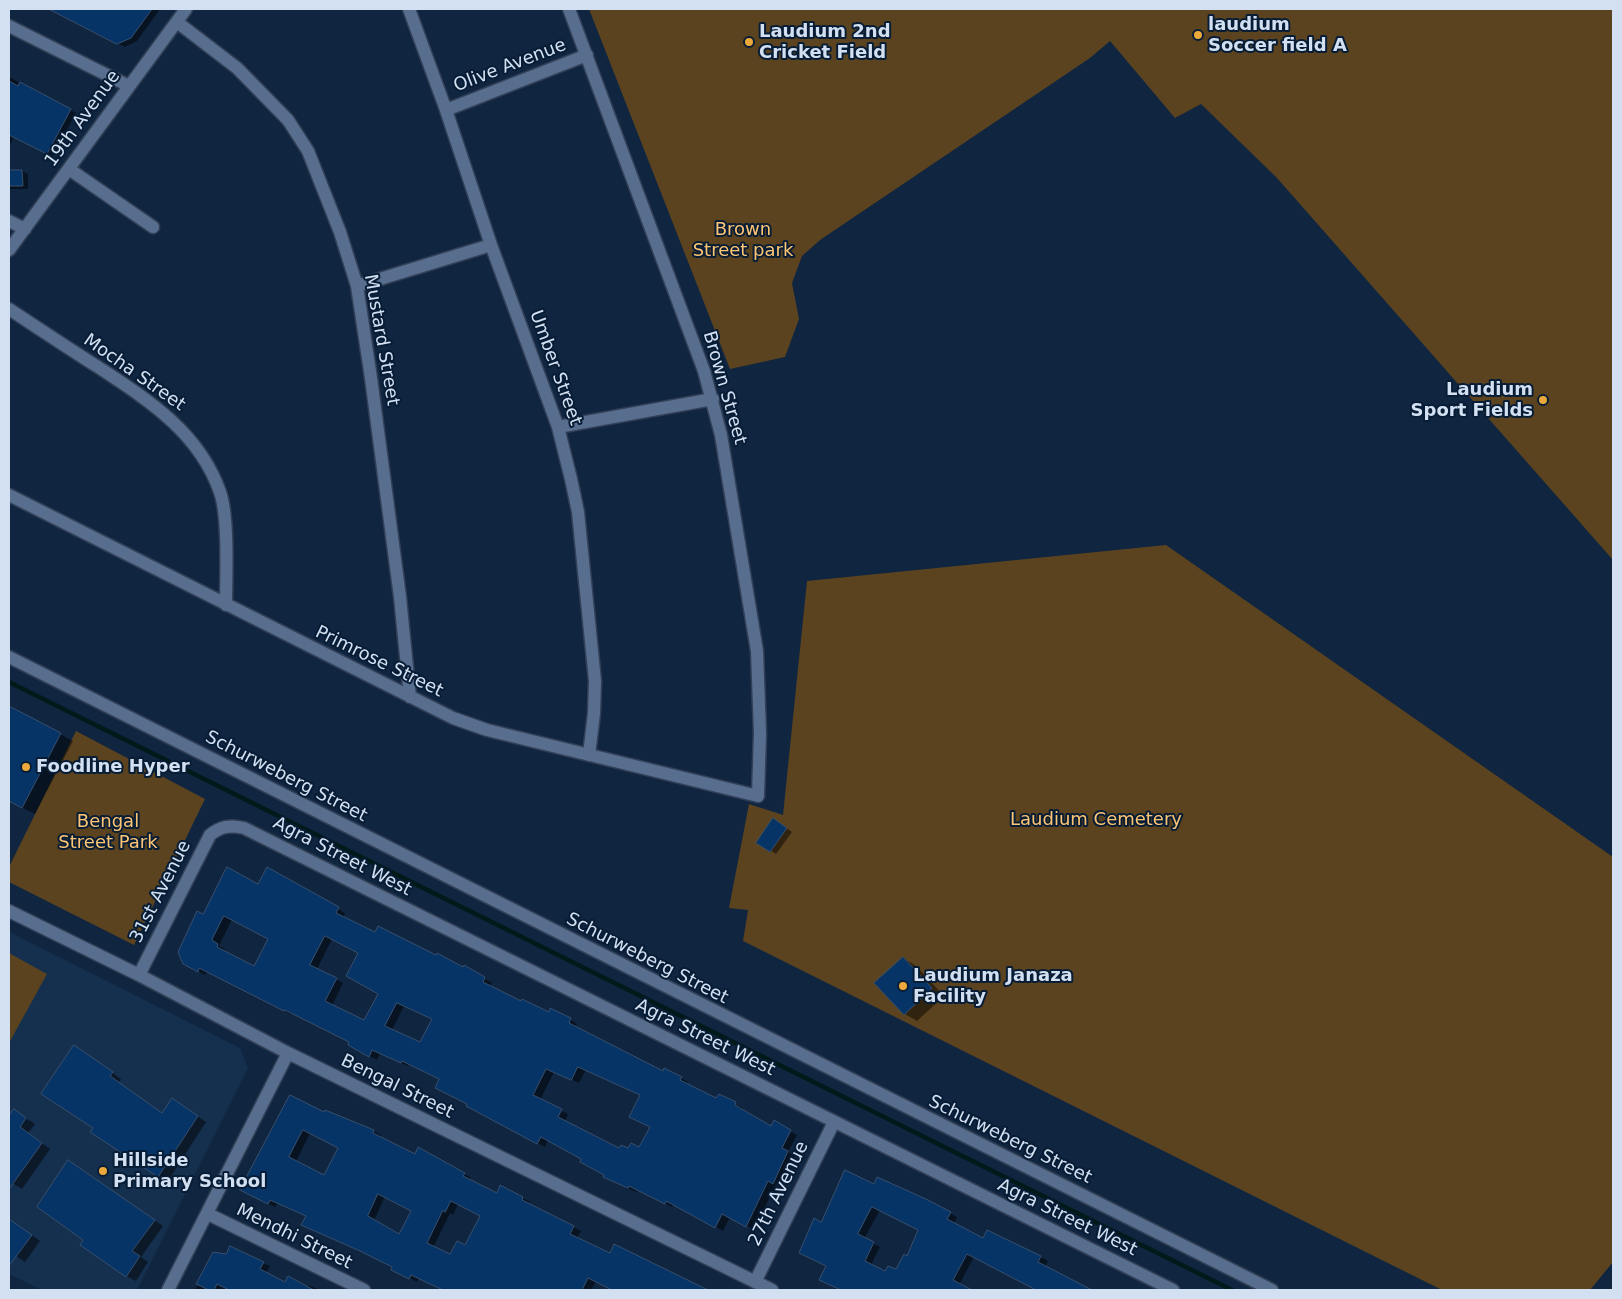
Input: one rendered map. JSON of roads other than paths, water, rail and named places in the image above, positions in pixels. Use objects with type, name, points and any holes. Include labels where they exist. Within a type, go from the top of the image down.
[{"type":"street","name":"19th Avenue","points":[[9,250],[186,9]]},
{"type":"street","name":"Umber Street","points":[[409,9],[446,110],[491,245],[558,427],[578,512],[592,644],[594,713],[589,755]]},
{"type":"street","name":"Brown Street","points":[[569,9],[713,399],[730,480],[756,651],[760,733],[758,796]]},
{"type":"street","name":"Mustard Street","points":[[177,22],[237,68],[288,120],[308,151],[324,187],[357,286],[400,597],[410,697]]},
{"type":"street","points":[[9,26],[129,86]]},
{"type":"street","name":"Olive Avenue","points":[[446,110],[587,55]]},
{"type":"street","points":[[69,169],[153,227]]},
{"type":"street","points":[[9,221],[25,229]]},
{"type":"street","points":[[357,286],[491,245]]},
{"type":"street","name":"Mocha Street","points":[[9,309],[147,400],[175,423],[200,451],[220,494],[225,533],[226,605]]},
{"type":"street","points":[[558,427],[713,399]]},
{"type":"street","name":"Primrose Street","points":[[9,495],[453,718],[487,730],[758,796]]},
{"type":"street","name":"Schurweberg Street","points":[[9,657],[328,819],[1272,1290]]},
{"type":"street","name":"Agra Street West","points":[[219,828],[232,825],[244,828],[1173,1290]]},
{"type":"street","name":"31st Avenue","points":[[138,975],[210,835],[219,828]]},
{"type":"street","name":"Bengal Street","points":[[9,911],[288,1053],[772,1290]]},
{"type":"street","points":[[168,1290],[288,1053]]},
{"type":"street","name":"27th Avenue","points":[[755,1282],[834,1122]]},
{"type":"street","name":"Mendhi Street","points":[[208,1214],[364,1290]]},
{"type":"waterway","points":[[9,682],[1232,1290]]},
{"type":"place","name":"laudium Soccer field A","points":[[1198,35]]},
{"type":"place","name":"Laudium 2nd Cricket Field","points":[[749,42]]},
{"type":"place","name":"Laudium Sport Fields","points":[[1543,400]]},
{"type":"place","name":"Foodline Hyper","points":[[26,767]]},
{"type":"place","name":"Laudium Janaza Facility","points":[[903,986]]},
{"type":"place","name":"Hillside Primary School","points":[[103,1171]]},
{"type":"park label","name":"Brown Street park","points":[[743,240]]},
{"type":"park label","name":"Laudium Cemetery","points":[[1096,820]]},
{"type":"park label","name":"Bengal Street Park","points":[[108,832]]}]
